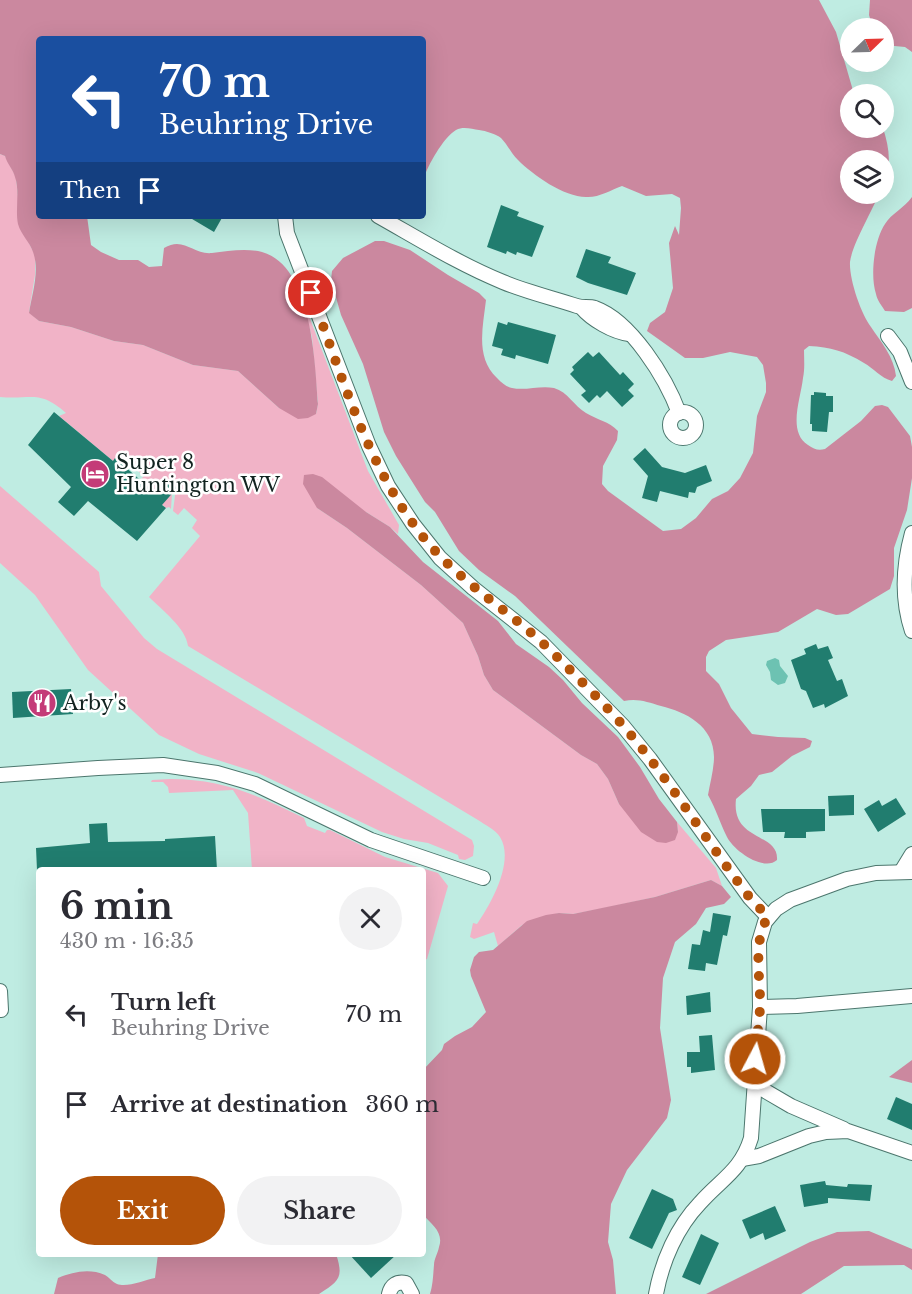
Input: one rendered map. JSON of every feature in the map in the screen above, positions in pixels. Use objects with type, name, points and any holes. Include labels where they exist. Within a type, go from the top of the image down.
[{"type":"street","points":[[285,219],[286,233],[369,446],[388,486],[413,524],[440,558],[473,588],[542,642],[623,726],[650,759],[750,898],[768,917]]},
{"type":"street","points":[[383,219],[474,270],[517,288],[581,307],[595,308],[620,322],[660,374],[679,413]]},
{"type":"street","points":[[888,336],[900,352],[912,382]]},
{"type":"street","points":[[912,533],[904,599],[912,631]]},
{"type":"street","points":[[0,775],[163,765],[217,773],[262,787],[371,840],[483,878]]},
{"type":"street","points":[[656,1294],[664,1263],[681,1227],[713,1189],[733,1172],[742,1159],[751,1138],[760,1007],[759,942],[768,917],[790,900],[847,879],[876,873],[907,872],[912,854]]},
{"type":"street","points":[[0,991],[1,1010]]},
{"type":"street","points":[[760,1007],[912,996]]},
{"type":"street","points":[[755,1085],[791,1107],[848,1131],[912,1153]]},
{"type":"street","points":[[742,1159],[759,1156],[809,1136],[826,1132],[848,1131]]},
{"type":"street","points":[[389,1294],[394,1284],[400,1282],[406,1283],[412,1294]]},
{"type":"shaded area","points":[[0,0],[819,0],[836,32],[840,46],[840,72],[848,72],[851,84],[840,84],[840,138],[886,138],[887,142],[888,150],[840,150],[840,204],[874,204],[854,247],[850,269],[863,314],[890,356],[896,376],[892,381],[844,353],[809,346],[804,350],[804,375],[797,414],[798,432],[802,439],[814,449],[825,449],[861,421],[875,406],[888,407],[910,436],[912,478],[907,510],[894,548],[894,576],[890,589],[848,614],[836,615],[817,609],[778,632],[726,640],[709,651],[706,657],[706,671],[719,684],[731,708],[752,734],[805,738],[812,741],[810,747],[792,756],[772,772],[759,775],[751,786],[736,799],[736,813],[741,823],[747,830],[771,845],[776,851],[777,860],[771,863],[757,862],[742,854],[727,837],[708,795],[713,771],[713,746],[704,729],[697,722],[670,709],[642,701],[624,701],[515,596],[479,570],[459,551],[396,456],[384,432],[363,364],[341,315],[331,280],[332,271],[343,258],[375,241],[384,241],[410,250],[479,293],[486,300],[482,341],[490,370],[506,386],[512,388],[549,387],[559,390],[586,413],[618,431],[617,440],[603,466],[602,484],[608,491],[663,531],[681,529],[696,518],[712,499],[728,491],[740,478],[753,453],[757,416],[766,392],[766,383],[763,365],[757,357],[730,352],[703,358],[685,358],[647,331],[650,323],[665,312],[673,288],[669,243],[675,226],[679,235],[680,198],[672,194],[646,196],[622,186],[591,197],[577,196],[549,184],[532,172],[518,160],[499,137],[488,132],[467,128],[456,130],[446,139],[426,173],[426,36],[36,36],[36,219],[87,219],[91,245],[119,260],[138,260],[149,267],[162,266],[164,248],[177,244],[205,253],[237,250],[262,252],[279,261],[291,276],[301,295],[308,318],[315,364],[318,404],[316,414],[298,419],[279,408],[238,371],[193,365],[143,345],[114,341],[71,327],[39,321],[29,313],[35,282],[35,259],[32,248],[18,224],[16,182],[5,156],[0,154]]},
{"type":"shaded area","points":[[870,0],[912,0],[912,52],[905,47],[894,46],[894,18],[870,18]]},
{"type":"shaded area","points":[[0,154],[5,156],[16,177],[18,222],[35,255],[35,275],[29,312],[39,321],[71,327],[114,341],[143,345],[193,365],[238,371],[279,408],[316,414],[318,404],[312,337],[299,290],[368,471],[399,525],[398,534],[366,512],[317,508],[421,585],[463,623],[484,675],[493,690],[581,755],[597,764],[608,779],[619,804],[678,832],[677,822],[716,868],[722,886],[711,880],[655,897],[605,908],[573,914],[559,913],[522,925],[498,946],[494,932],[474,939],[470,937],[473,923],[477,924],[489,905],[503,870],[504,847],[498,834],[188,646],[178,626],[149,597],[200,536],[192,528],[197,520],[184,508],[178,515],[173,511],[176,488],[166,478],[158,486],[172,493],[171,509],[166,508],[141,486],[140,480],[144,476],[119,455],[113,461],[59,416],[66,413],[57,406],[41,398],[0,397]]},
{"type":"shaded area","points":[[912,197],[912,308],[904,312],[885,311],[877,298],[873,278],[878,239],[885,224]]},
{"type":"shaded area","points":[[313,474],[322,477],[366,512],[390,527],[423,562],[498,621],[516,644],[549,667],[563,680],[582,703],[618,737],[640,767],[659,799],[677,822],[678,832],[675,840],[666,843],[657,842],[641,832],[619,804],[608,779],[597,764],[581,755],[493,690],[484,675],[463,623],[421,585],[317,508],[303,484],[304,475]]},
{"type":"shaded area","points":[[0,486],[99,572],[101,586],[144,638],[157,649],[472,840],[473,856],[465,860],[459,859],[458,855],[428,843],[382,832],[258,773],[199,754],[159,735],[88,670],[35,595],[0,563]]},
{"type":"shaded area","points":[[775,658],[779,660],[780,666],[788,676],[785,683],[778,685],[771,680],[766,665],[767,661]]},
{"type":"shaded area","points":[[152,780],[189,780],[239,790],[304,818],[307,826],[325,833],[330,830],[385,857],[418,867],[252,867],[248,813],[233,790],[169,793],[168,787],[163,782],[151,782]]},
{"type":"shaded area","points":[[426,869],[438,873],[448,886],[427,959]]},
{"type":"shaded area","points":[[711,880],[722,886],[731,897],[724,904],[706,908],[696,924],[675,942],[663,978],[660,1028],[671,1100],[667,1118],[627,1170],[611,1204],[608,1242],[613,1260],[616,1294],[430,1294],[440,1237],[426,1218],[426,1067],[442,1050],[444,1044],[472,1027],[486,1012],[471,976],[470,970],[474,957],[479,952],[493,950],[527,921],[546,915],[573,914],[655,897]]},
{"type":"shaded area","points":[[912,1060],[912,1083],[889,1077]]},
{"type":"shaded area","points":[[869,1231],[912,1249],[912,1270],[904,1265],[844,1266],[801,1294],[706,1294],[810,1242],[837,1232]]},
{"type":"shaded area","points":[[158,1257],[337,1257],[340,1269],[335,1282],[319,1294],[54,1294],[58,1278],[81,1272],[99,1273],[121,1285],[155,1278]]},
{"type":"building","points":[[501,205],[519,212],[517,216],[544,226],[532,257],[517,252],[516,255],[507,251],[506,254],[487,247]]},
{"type":"building","points":[[192,219],[221,219],[214,232]]},
{"type":"building","points":[[586,249],[611,257],[608,263],[636,273],[627,295],[576,277]]},
{"type":"building","points":[[498,322],[507,325],[508,322],[556,335],[548,364],[516,355],[515,359],[501,355],[503,349],[492,346]]},
{"type":"building","points":[[588,352],[593,357],[599,352],[620,375],[623,372],[634,384],[628,390],[634,396],[622,407],[607,391],[600,398],[597,395],[589,403],[581,395],[586,391],[570,374],[574,370],[572,367]]},
{"type":"building","points":[[814,392],[833,396],[833,412],[829,412],[827,432],[812,431],[812,424],[810,424],[811,395],[814,395]]},
{"type":"building","name":"Super 8 Huntington WV","points":[[54,412],[113,461],[115,458],[154,492],[166,478],[177,488],[162,505],[166,508],[137,541],[88,501],[74,516],[58,502],[71,487],[28,445]]},
{"type":"building","points":[[645,448],[662,467],[685,473],[706,465],[712,481],[697,487],[695,493],[689,492],[688,498],[660,491],[657,502],[642,498],[648,476],[633,459]]},
{"type":"building","points":[[816,644],[818,649],[828,646],[833,658],[828,660],[837,681],[842,679],[848,696],[825,708],[824,704],[813,708],[806,691],[801,689],[791,660],[806,654],[804,649]]},
{"type":"building","name":"Arby's","points":[[71,689],[73,714],[13,718],[12,692]]},
{"type":"building","points":[[854,795],[854,815],[829,816],[828,796]]},
{"type":"building","points":[[896,798],[906,814],[878,832],[864,809],[879,800],[882,806]]},
{"type":"building","points":[[761,809],[825,809],[825,831],[806,832],[806,838],[784,838],[785,832],[763,832]]},
{"type":"building","points":[[107,823],[108,842],[165,841],[165,839],[215,836],[217,867],[37,867],[36,848],[90,843],[89,824]]},
{"type":"building","points":[[713,913],[731,916],[727,936],[723,935],[717,965],[706,963],[705,971],[688,969],[692,944],[700,945],[703,930],[710,932]]},
{"type":"building","points":[[710,992],[711,1012],[687,1015],[686,996]]},
{"type":"building","points":[[712,1035],[715,1070],[691,1073],[691,1067],[687,1067],[687,1052],[700,1052],[699,1036]]},
{"type":"building","points":[[896,1097],[912,1104],[912,1130],[887,1119]]},
{"type":"building","points":[[825,1181],[826,1185],[847,1187],[848,1184],[872,1185],[870,1201],[828,1198],[828,1203],[804,1207],[800,1185]]},
{"type":"building","points":[[652,1189],[673,1199],[677,1210],[669,1213],[652,1249],[629,1238]]},
{"type":"building","points":[[775,1206],[786,1231],[765,1240],[763,1233],[750,1239],[742,1220]]},
{"type":"building","points":[[701,1234],[719,1243],[700,1285],[682,1277]]},
{"type":"building","points":[[352,1257],[394,1257],[371,1278]]},
{"type":"place","name":"Super 8 Huntington WV","points":[[95,474]]},
{"type":"place","name":"Arby's","points":[[42,703]]},
{"type":"route","points":[[311,293],[377,464],[399,504],[426,543],[473,588],[555,654],[623,726],[650,759],[750,898],[768,917],[759,942],[760,1007],[755,1059]]}]
